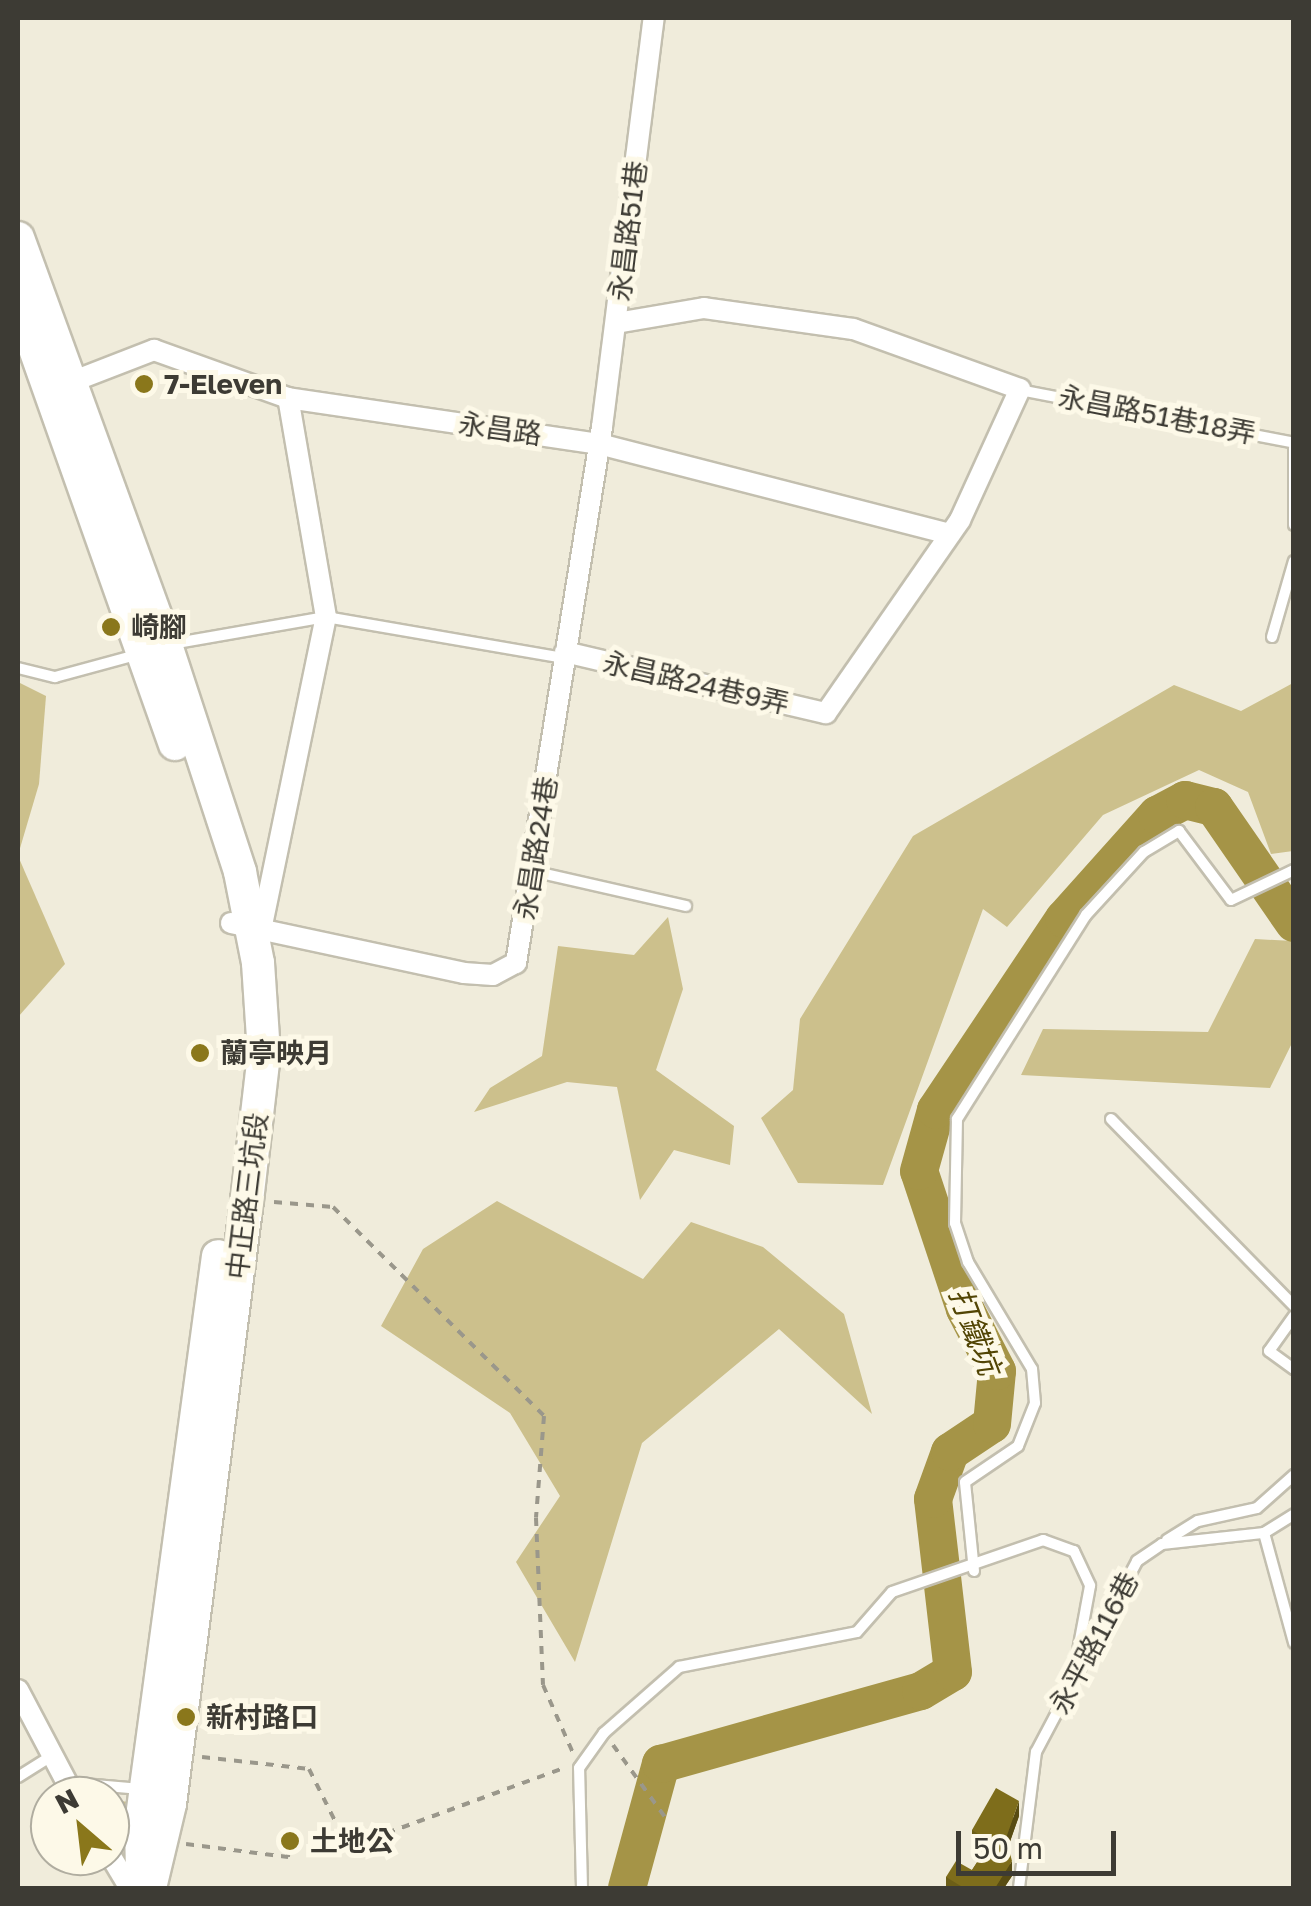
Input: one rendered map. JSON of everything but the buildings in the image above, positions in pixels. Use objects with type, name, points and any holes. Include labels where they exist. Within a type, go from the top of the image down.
[{"type":"main road","name":"中正路三坑段","points":[[18,238],[247,927],[264,1054],[177,1754],[162,1840],[146,1888]]},
{"type":"main road","name":"中正路三坑段","points":[[18,301],[65,384]]},
{"type":"main road","name":"中正路三坑段","points":[[146,1888],[146,1785],[247,1006],[247,927]]},
{"type":"street","name":"永昌路51巷","points":[[599,444],[654,18]]},
{"type":"street","points":[[616,323],[704,308],[853,329],[1020,389],[950,534]]},
{"type":"street","name":"永昌路","points":[[65,384],[154,350],[288,398],[599,444],[950,534]]},
{"type":"street","points":[[247,927],[326,617],[288,398]]},
{"type":"street","name":"永昌路24巷","points":[[247,927],[494,975],[516,963],[599,444]]},
{"type":"street","name":"永昌路24巷9弄","points":[[565,655],[826,713],[950,534]]},
{"type":"street","points":[[18,1690],[62,1776]]},
{"type":"lane","name":"永昌路51巷18弄","points":[[1020,389],[1294,446]]},
{"type":"lane","points":[[1294,446],[1294,524]]},
{"type":"lane","points":[[1272,637],[1294,560]]},
{"type":"lane","points":[[18,668],[55,676],[154,650],[326,617],[565,655]]},
{"type":"lane","points":[[974,1571],[965,1482],[1018,1446],[1035,1403],[1032,1368],[968,1262],[955,1222],[957,1119],[1086,916],[1144,852],[1179,831],[1231,900],[1245,900],[1274,874],[1294,870]]},
{"type":"lane","points":[[532,870],[686,906]]},
{"type":"lane","points":[[1111,1120],[1294,1306]]},
{"type":"lane","points":[[1294,1316],[1269,1351],[1294,1368]]},
{"type":"lane","name":"永平路116巷","points":[[1018,1888],[1036,1752],[1137,1562],[1198,1521],[1257,1508],[1294,1475]]},
{"type":"lane","points":[[1162,1544],[1264,1533],[1294,1514]]},
{"type":"lane","points":[[1264,1533],[1294,1644]]},
{"type":"lane","points":[[582,1888],[579,1768],[604,1733],[679,1668],[856,1632],[892,1592],[974,1571],[1043,1540],[1074,1552],[1090,1586],[1072,1689]]},
{"type":"lane","points":[[18,1776],[55,1765],[87,1790],[130,1794],[146,1785]]},
{"type":"path","points":[[177,1754],[309,1770],[337,1825],[363,1832],[413,1830],[517,1779],[579,1768],[543,1685],[536,1518],[544,1416],[333,1207],[247,1200]]},
{"type":"path","points":[[604,1733],[667,1820]]},
{"type":"path","points":[[162,1840],[288,1857],[289,1844]]},
{"type":"shaded area","points":[[18,682],[46,696],[39,784],[18,855]]},
{"type":"shaded area","points":[[1293,683],[1293,851],[1271,854],[1248,792],[1199,770],[1103,815],[1007,927],[983,909],[883,1185],[798,1183],[761,1118],[793,1090],[800,1019],[913,836],[1174,685],[1241,711]]},
{"type":"shaded area","points":[[18,856],[65,964],[18,1017]]},
{"type":"shaded area","points":[[668,917],[683,989],[656,1070],[734,1126],[730,1165],[674,1150],[640,1200],[617,1087],[567,1082],[474,1112],[490,1088],[542,1056],[558,946],[634,955]]},
{"type":"shaded area","points":[[1255,939],[1293,941],[1293,1041],[1270,1088],[1021,1075],[1043,1029],[1208,1032]]},
{"type":"shaded area","points":[[497,1201],[643,1279],[691,1222],[763,1247],[844,1314],[872,1414],[779,1329],[642,1443],[575,1662],[516,1562],[560,1496],[510,1413],[381,1326],[423,1249]]},
{"type":"waterway","name":"打鐵坑","points":[[627,1888],[661,1764],[921,1691],[953,1672],[933,1499],[950,1452],[992,1424],[997,1371],[965,1309],[919,1171],[936,1110],[1064,919],[1157,815],[1185,800],[1214,807],[1294,923]]},
{"type":"place","name":"7-Eleven","points":[[144,384]]},
{"type":"place","name":"崎腳","points":[[111,627]]},
{"type":"place","name":"蘭亭映月","points":[[200,1053]]},
{"type":"place","name":"新村路口","points":[[186,1717]]},
{"type":"place","name":"土地公","points":[[290,1841]]}]
